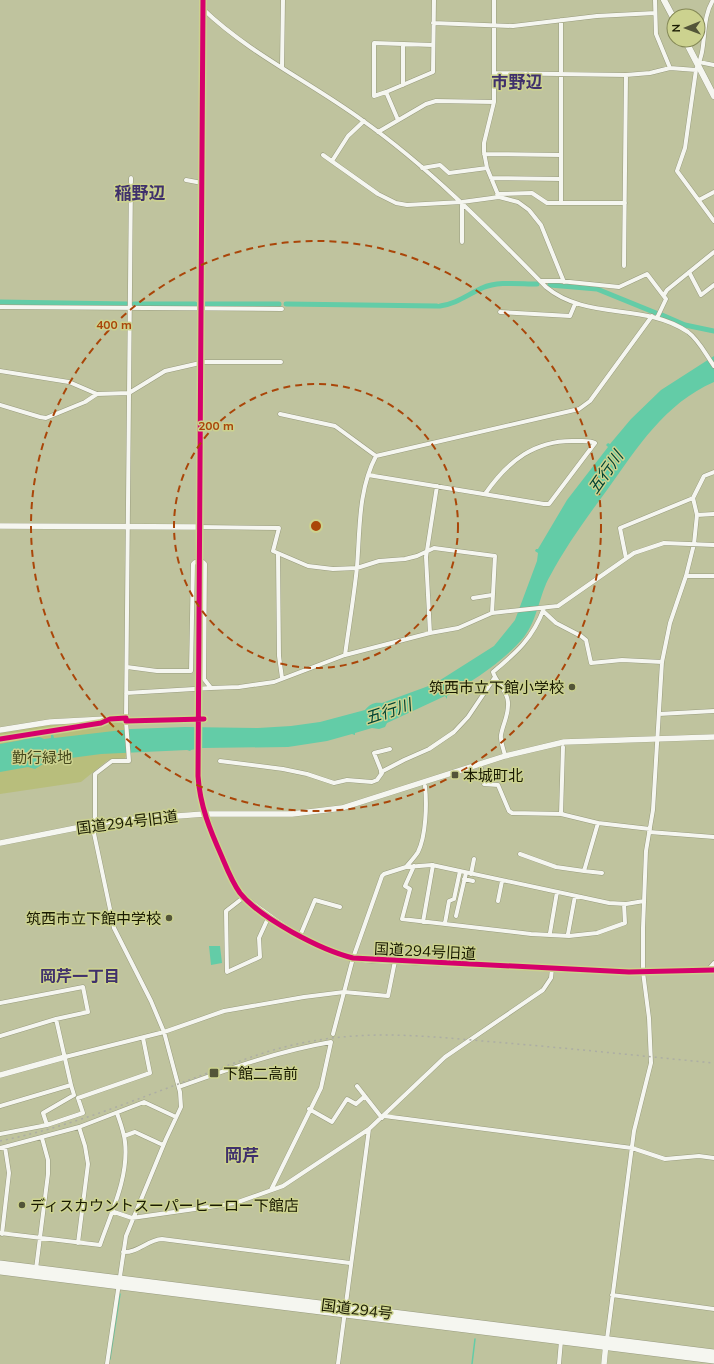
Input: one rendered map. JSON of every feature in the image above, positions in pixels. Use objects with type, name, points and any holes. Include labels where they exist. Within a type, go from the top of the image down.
[{"type":"highway","name":"国道294号","points":[[0,1264],[119,1282],[345,1311],[606,1343],[714,1353]]},
{"type":"highway","name":"国道294号","points":[[0,1271],[119,1282]]},
{"type":"highway","name":"国道294号","points":[[345,1311],[561,1341],[606,1343],[714,1360]]},
{"type":"main road","points":[[689,48],[714,96]]},
{"type":"street","points":[[198,0],[231,34],[364,120],[462,202],[540,281],[559,297],[575,304],[598,309],[655,317],[687,332],[698,342],[714,366]]},
{"type":"street","points":[[282,67],[283,0]]},
{"type":"street","points":[[433,44],[374,43],[374,96],[433,72],[434,0]]},
{"type":"street","points":[[494,0],[494,102],[484,143],[484,154],[487,168],[498,195],[518,202],[536,218],[549,242],[564,282]]},
{"type":"street","points":[[655,0],[656,34],[670,68]]},
{"type":"street","points":[[714,0],[708,8],[704,45],[698,66],[685,148],[677,171],[714,221]]},
{"type":"street","points":[[203,5],[198,761],[199,788],[204,814],[292,814],[342,808],[505,756],[564,742],[714,737]]},
{"type":"street","points":[[433,23],[494,24],[513,26],[561,20],[655,14]]},
{"type":"street","points":[[561,20],[561,203]]},
{"type":"street","points":[[403,44],[403,85]]},
{"type":"street","points":[[494,73],[626,75],[655,73],[670,68],[714,65]]},
{"type":"street","points":[[624,266],[626,75]]},
{"type":"street","points":[[386,92],[398,120]]},
{"type":"street","points":[[378,132],[426,104],[436,101],[494,102]]},
{"type":"street","points":[[332,161],[348,136],[364,120]]},
{"type":"street","points":[[484,154],[561,155]]},
{"type":"street","points":[[323,155],[378,194],[396,203],[407,205],[462,202],[498,195],[527,192],[532,193],[546,202],[625,203]]},
{"type":"street","points":[[422,168],[440,165],[449,173],[487,168]]},
{"type":"street","points":[[107,1364],[126,1236],[132,1218],[163,1145],[181,1107],[179,1088],[164,1032],[151,1001],[138,980],[114,928],[94,824],[95,774],[112,761],[129,761],[126,721],[126,693],[131,309],[131,178]]},
{"type":"street","points":[[491,178],[561,179]]},
{"type":"street","points":[[186,180],[202,183]]},
{"type":"street","points":[[699,200],[714,192]]},
{"type":"street","points":[[462,202],[462,242]]},
{"type":"street","points":[[664,296],[667,290],[714,252]]},
{"type":"street","points":[[689,272],[701,295],[714,285]]},
{"type":"street","points":[[280,414],[335,426],[376,456],[579,409],[590,401],[666,302],[664,296],[647,274],[620,287],[540,281]]},
{"type":"street","points":[[500,312],[570,316],[575,304]]},
{"type":"street","points":[[0,308],[282,309]]},
{"type":"street","points":[[0,371],[37,376],[53,381],[65,381],[97,394],[129,393],[165,371],[200,362],[281,362]]},
{"type":"street","points":[[0,405],[46,418],[85,402],[97,394]]},
{"type":"street","points":[[368,475],[485,494],[549,504],[595,443],[564,440],[542,445],[507,466],[485,494]]},
{"type":"street","points":[[345,655],[357,568],[362,503],[368,475],[376,456]]},
{"type":"street","points":[[604,1364],[632,1148],[640,1106],[651,1063],[649,1018],[643,972],[644,901],[646,851],[653,810],[662,662],[670,623],[686,576],[694,544],[697,515],[693,498],[704,476],[714,472]]},
{"type":"street","points":[[430,632],[426,552],[436,486]]},
{"type":"street","points":[[626,558],[620,528],[693,498]]},
{"type":"street","points":[[697,515],[714,514]]},
{"type":"street","points":[[0,526],[279,528],[272,548],[278,554],[308,566],[334,569],[357,568],[379,561],[410,558],[434,548],[495,556],[492,613]]},
{"type":"street","points":[[126,693],[239,687],[274,682],[345,655],[430,632],[458,628],[492,613],[508,610],[543,609],[558,606],[626,558],[664,543],[714,545]]},
{"type":"street","points":[[278,554],[278,656],[282,678]]},
{"type":"street","points":[[191,671],[193,564],[195,562],[199,562],[205,564],[204,679]]},
{"type":"street","points":[[686,576],[714,576]]},
{"type":"street","points":[[473,598],[492,596]]},
{"type":"street","points":[[543,609],[556,623],[586,640],[591,663],[622,660],[662,662]]},
{"type":"street","points":[[505,756],[500,736],[506,722],[508,700],[503,687],[495,678],[493,672],[519,651],[531,635],[543,609]]},
{"type":"street","points":[[127,666],[157,671],[194,671],[204,679],[211,688]]},
{"type":"street","points":[[220,761],[283,769],[307,774],[334,783],[347,780],[372,782],[377,780],[382,772],[429,749],[454,732],[468,717],[495,678]]},
{"type":"street","points":[[659,714],[714,711]]},
{"type":"street","points":[[0,730],[50,722],[126,721]]},
{"type":"street","points":[[563,747],[561,814],[563,814]]},
{"type":"street","points":[[382,772],[374,754],[390,749]]},
{"type":"street","points":[[480,768],[484,784],[498,785],[509,811],[512,813],[563,814],[598,823],[714,837]]},
{"type":"street","points":[[406,867],[418,851],[422,837],[427,804],[425,786]]},
{"type":"street","name":"国道294号旧道","points":[[0,842],[94,824],[204,814],[235,885],[244,897],[269,916],[300,936],[336,954],[353,958],[395,962],[552,969],[643,972],[711,970]]},
{"type":"street","points":[[584,871],[598,823]]},
{"type":"street","points":[[520,854],[556,867],[602,872]]},
{"type":"street","points":[[456,916],[464,879],[474,859]]},
{"type":"street","points":[[414,866],[406,886],[410,889],[402,919],[531,934],[569,936],[597,933],[625,923],[624,904]]},
{"type":"street","points":[[333,1034],[353,958],[382,876],[406,867],[433,866],[575,896],[624,904],[644,901]]},
{"type":"street","points":[[423,922],[433,866]]},
{"type":"street","points":[[445,923],[449,901],[454,899],[460,871]]},
{"type":"street","points":[[464,879],[473,881]]},
{"type":"street","points":[[498,902],[502,880]]},
{"type":"street","points":[[550,933],[557,892]]},
{"type":"street","points":[[568,934],[575,896]]},
{"type":"street","points":[[244,897],[226,910],[227,972],[260,957],[259,938],[269,916]]},
{"type":"street","points":[[300,936],[316,900],[340,907]]},
{"type":"street","points":[[0,1075],[164,1032],[224,1011],[304,997],[344,992],[388,996],[395,962]]},
{"type":"street","points":[[711,970],[714,963]]},
{"type":"street","points":[[111,1211],[132,1218],[238,1202],[271,1190],[298,1177],[369,1129],[445,1057],[543,990],[551,978],[552,969]]},
{"type":"street","points":[[0,1003],[83,987],[88,1012],[0,1036]]},
{"type":"street","points":[[0,1134],[47,1125],[83,1113],[78,1098],[74,1095],[71,1085],[56,1020]]},
{"type":"street","points":[[78,1098],[150,1073],[143,1038]]},
{"type":"street","points":[[179,1088],[238,1066],[307,1046],[331,1042],[321,1088],[309,1110],[295,1144],[271,1190]]},
{"type":"street","points":[[0,1106],[71,1085]]},
{"type":"street","points":[[357,1086],[383,1117],[632,1148],[665,1159],[698,1156],[714,1158]]},
{"type":"street","points":[[47,1125],[43,1113],[74,1095]]},
{"type":"street","points":[[309,1110],[332,1122],[347,1099],[356,1104],[365,1096]]},
{"type":"street","points":[[0,1148],[79,1127],[144,1102],[176,1117]]},
{"type":"street","points":[[5,1147],[9,1173],[1,1233],[100,1245],[125,1170],[126,1149],[124,1136],[117,1113]]},
{"type":"street","points":[[78,1243],[88,1164],[85,1146],[79,1127]]},
{"type":"street","points":[[338,1364],[350,1263],[369,1129]]},
{"type":"street","points":[[124,1136],[135,1132],[163,1145]]},
{"type":"street","points":[[36,1269],[48,1167],[46,1151],[42,1138]]},
{"type":"street","points":[[123,1252],[132,1252],[154,1240],[162,1239],[350,1263]]},
{"type":"street","points":[[612,1296],[714,1308]]},
{"type":"street","points":[[559,1364],[561,1341]]},
{"type":"green space","name":"勤行緑地","points":[[95,722],[125,723],[125,758],[108,760],[81,782],[0,794],[0,733],[41,726]]},
{"type":"water","name":"五行川","points":[[714,356],[714,382],[696,391],[681,402],[653,428],[577,532],[546,583],[532,623],[524,637],[498,662],[478,677],[447,696],[447,699],[445,696],[387,723],[385,727],[379,729],[372,728],[355,733],[355,735],[352,734],[327,741],[288,747],[202,748],[190,751],[101,754],[48,761],[35,769],[28,767],[0,772],[0,744],[22,740],[25,737],[35,735],[44,739],[51,738],[51,734],[53,734],[54,738],[131,729],[185,727],[258,728],[291,726],[320,722],[365,710],[372,704],[382,703],[434,684],[494,646],[515,620],[537,561],[538,553],[535,551],[536,549],[538,549],[567,500],[608,447],[606,445],[608,443],[610,444],[631,419],[661,390]]},
{"type":"water","points":[[209,946],[220,946],[222,963],[211,965]]},
{"type":"waterway","points":[[440,306],[446,305],[482,288],[495,284],[537,284]]},
{"type":"waterway","points":[[550,285],[597,289],[656,313]]},
{"type":"waterway","points":[[0,302],[127,304]]},
{"type":"waterway","points":[[134,304],[195,304]]},
{"type":"waterway","points":[[206,304],[279,304]]},
{"type":"waterway","points":[[286,304],[437,306]]},
{"type":"waterway","points":[[662,315],[685,325],[714,331]]},
{"type":"waterway","points":[[110,1359],[120,1294]]},
{"type":"waterway","points":[[472,1364],[475,1339]]},
{"type":"railway","points":[[0,1141],[24,1136],[96,1114],[256,1055],[322,1039],[371,1035],[420,1036],[714,1063]]},
{"type":"cycle path","points":[[203,0],[198,776],[206,818],[232,880],[240,893],[250,903],[277,923],[309,941],[353,958],[629,972],[714,970]]},
{"type":"cycle path","points":[[0,739],[101,723],[110,719],[126,718],[126,721],[204,719]]},
{"type":"place","name":"筑西市立下館小学校","points":[[572,687]]},
{"type":"place","name":"本城町北","points":[[455,775]]},
{"type":"place","name":"筑西市立下館中学校","points":[[169,918]]},
{"type":"place","name":"下館二高前","points":[[214,1073]]},
{"type":"place","name":"ディスカウントスーパーヒーロー下館店","points":[[22,1205]]},
{"type":"district","name":"市野辺","points":[[517,81]]},
{"type":"district","name":"稲野辺","points":[[140,192]]},
{"type":"district","name":"岡芹一丁目","points":[[80,976]]},
{"type":"district","name":"岡芹","points":[[242,1154]]}]
